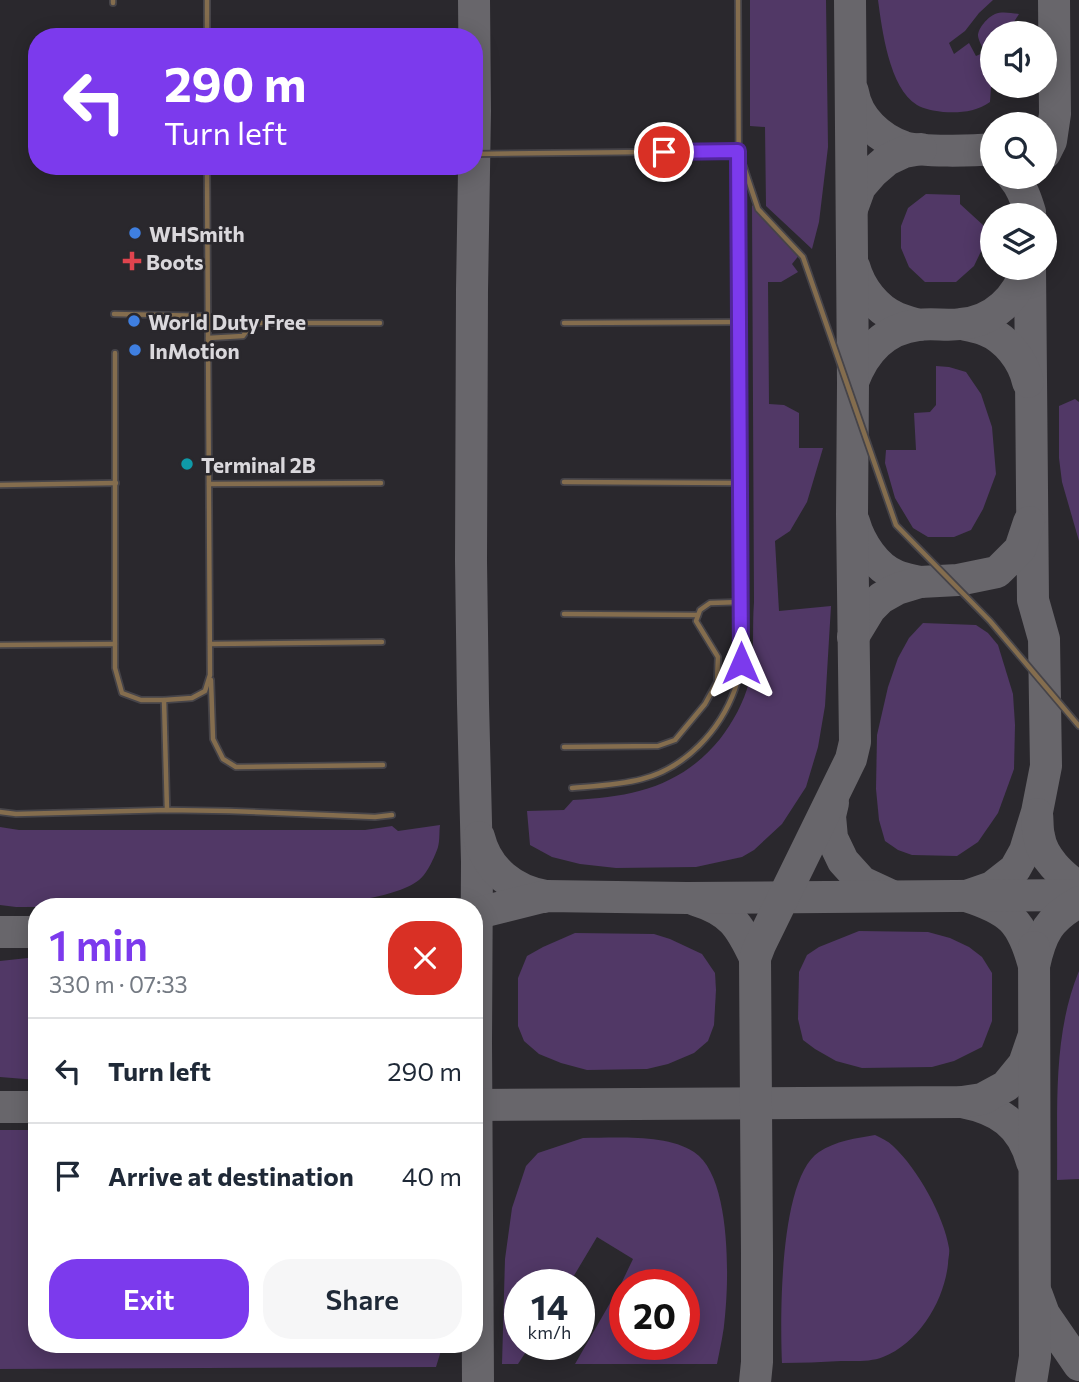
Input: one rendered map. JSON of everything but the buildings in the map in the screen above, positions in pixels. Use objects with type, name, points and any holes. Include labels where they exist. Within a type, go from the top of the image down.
[{"type":"lane","points":[[207,0],[207,28]]},
{"type":"lane","points":[[572,789],[622,783],[660,773],[676,765],[704,740],[717,724],[735,689],[741,663],[738,0]]},
{"type":"lane","points":[[483,153],[738,151]]},
{"type":"lane","points":[[738,151],[758,209],[803,257],[896,525],[990,621],[1079,726]]},
{"type":"lane","points":[[207,175],[210,675],[213,739],[223,759],[236,767],[383,765]]},
{"type":"lane","points":[[114,314],[208,316]]},
{"type":"lane","points":[[564,323],[739,322]]},
{"type":"lane","points":[[208,338],[243,335],[252,323],[380,323]]},
{"type":"lane","points":[[115,353],[115,668],[122,693],[141,701],[192,698],[205,691],[210,675]]},
{"type":"lane","points":[[564,482],[740,483]]},
{"type":"lane","points":[[0,485],[116,483]]},
{"type":"lane","points":[[209,484],[381,483]]},
{"type":"lane","points":[[564,747],[658,746],[675,740],[705,705],[717,682],[718,657],[696,621],[700,610],[710,603],[741,602]]},
{"type":"lane","points":[[564,614],[698,615]]},
{"type":"lane","points":[[210,643],[382,642]]},
{"type":"lane","points":[[0,645],[115,644]]},
{"type":"lane","points":[[164,700],[167,810]]},
{"type":"lane","points":[[0,812],[16,814],[167,810],[375,817],[392,815]]},
{"type":"shaded area","points":[[750,0],[826,0],[828,147],[819,222],[812,249],[766,206],[765,127],[750,126]]},
{"type":"shaded area","points":[[878,0],[993,0],[965,31],[949,43],[954,54],[969,43],[976,56],[980,54],[980,98],[990,98],[990,102],[979,108],[956,112],[930,110],[917,105],[907,97],[893,72]]},
{"type":"shaded area","points":[[998,13],[1019,14],[1015,21],[986,21]]},
{"type":"shaded area","points":[[926,194],[960,195],[960,204],[980,222],[980,253],[974,266],[956,282],[925,282],[909,267],[901,248],[901,226],[908,208]]},
{"type":"shaded area","points":[[752,205],[800,254],[792,264],[798,272],[781,282],[768,282],[769,404],[784,405],[799,413],[799,448],[823,448],[807,502],[790,531],[775,541],[779,611],[831,606],[825,706],[818,747],[806,787],[782,824],[754,850],[742,857],[696,867],[616,868],[580,864],[552,857],[530,845],[527,811],[564,810],[573,800],[635,792],[672,779],[705,755],[720,739],[738,712],[747,689],[752,662],[754,602]]},
{"type":"shaded area","points":[[936,366],[966,372],[981,394],[992,427],[996,474],[983,509],[971,530],[954,537],[928,537],[913,528],[895,498],[885,463],[886,450],[916,450],[914,413],[930,412],[936,405]]},
{"type":"shaded area","points":[[1075,399],[1079,402],[1079,541],[1062,482],[1059,458],[1059,406]]},
{"type":"shaded area","points":[[923,623],[976,625],[988,633],[998,645],[1013,694],[1014,769],[998,813],[978,842],[957,856],[912,855],[898,850],[885,841],[879,820],[876,789],[877,735],[898,658],[909,638]]},
{"type":"shaded area","points":[[440,825],[437,850],[423,876],[414,884],[385,895],[367,898],[28,898],[28,907],[0,905],[0,827],[19,830],[365,830],[392,826],[398,831]]},
{"type":"shaded area","points":[[859,931],[928,932],[950,938],[982,957],[992,973],[992,1021],[982,1047],[954,1061],[932,1067],[862,1068],[836,1061],[803,1040],[798,1019],[799,972],[807,955],[819,947]]},
{"type":"shaded area","points":[[575,933],[654,934],[702,954],[715,973],[714,1025],[708,1041],[694,1053],[647,1069],[587,1070],[539,1054],[524,1041],[518,1026],[518,978],[527,956]]},
{"type":"shaded area","points":[[28,958],[28,1079],[0,1077],[0,961]]},
{"type":"shaded area","points":[[1079,971],[1079,1179],[1057,1180],[1060,1048],[1070,996]]},
{"type":"shaded area","points":[[0,1130],[28,1130],[28,1353],[440,1353],[436,1367],[0,1369]]},
{"type":"shaded area","points":[[875,1135],[891,1144],[902,1155],[928,1193],[942,1222],[949,1252],[946,1278],[941,1292],[928,1319],[918,1331],[896,1351],[883,1357],[862,1361],[782,1363],[782,1283],[789,1218],[796,1190],[806,1167],[819,1152],[839,1143]]},
{"type":"shaded area","points":[[583,1138],[640,1138],[669,1142],[694,1152],[706,1164],[715,1182],[721,1204],[727,1253],[724,1322],[717,1364],[575,1364],[577,1360],[595,1360],[595,1329],[609,1305],[609,1360],[700,1360],[700,1269],[628,1269],[633,1259],[597,1237],[578,1269],[505,1269],[512,1208],[526,1166],[538,1153]]},
{"type":"shaded area","points":[[504,1294],[504,1360],[521,1360],[518,1364],[502,1364]]},
{"type":"taxiway","points":[[474,0],[474,28]]},
{"type":"taxiway","points":[[755,1382],[755,958],[851,759],[855,742],[850,0]]},
{"type":"taxiway","points":[[1054,0],[1055,112]]},
{"type":"taxiway","points":[[853,92],[855,102],[865,119],[886,139],[904,147],[922,150],[980,150]]},
{"type":"taxiway","points":[[852,209],[860,187],[873,172],[887,160],[904,152],[921,149]]},
{"type":"taxiway","points":[[474,175],[471,561],[477,898]]},
{"type":"taxiway","points":[[1021,189],[1027,203]]},
{"type":"taxiway","points":[[854,266],[865,290],[876,303],[889,314],[919,325]]},
{"type":"taxiway","points":[[853,382],[869,352],[885,337],[906,327],[961,324],[984,318],[1003,306],[1022,280]]},
{"type":"taxiway","points":[[1030,280],[1033,600],[1044,639],[1046,766],[1037,812],[1025,851],[1015,869],[992,887],[966,896],[994,907],[1012,919],[1024,938],[1034,966]]},
{"type":"taxiway","points":[[963,324],[985,330],[1007,344],[1022,366],[1028,382]]},
{"type":"taxiway","points":[[854,522],[860,538],[882,567],[897,576],[920,582]]},
{"type":"taxiway","points":[[853,637],[870,609],[881,598],[897,589],[920,582],[958,580],[997,572],[1020,549],[1029,522]]},
{"type":"taxiway","points":[[833,803],[830,816],[832,838],[843,861],[862,882],[890,895]]},
{"type":"taxiway","points":[[1037,814],[1038,833],[1044,852],[1060,872],[1079,888]]},
{"type":"taxiway","points":[[479,837],[495,869],[513,884],[546,896],[543,897]]},
{"type":"taxiway","points":[[483,912],[546,896],[687,898],[1079,895]]},
{"type":"taxiway","points":[[695,900],[717,909],[733,921],[755,958]]},
{"type":"taxiway","points":[[1034,966],[1048,928],[1060,914],[1079,902]]},
{"type":"taxiway","points":[[0,932],[28,932]]},
{"type":"taxiway","points":[[1031,1382],[1035,1357],[1034,947]]},
{"type":"taxiway","points":[[483,1105],[962,1102],[982,1099],[1006,1086],[1024,1064],[1034,1035]]},
{"type":"taxiway","points":[[962,1102],[987,1109],[1007,1120],[1022,1138],[1032,1162]]},
{"type":"taxiway","points":[[0,1107],[28,1107]]},
{"type":"taxiway","points":[[1037,1295],[1044,1314],[1079,1365]]},
{"type":"taxiway","points":[[478,1353],[478,1382]]},
{"type":"place","name":"WHSmith","points":[[135,233]]},
{"type":"place","name":"Boots","points":[[132,261]]},
{"type":"place","name":"World Duty Free","points":[[134,321]]},
{"type":"place","name":"InMotion","points":[[135,350]]},
{"type":"place","name":"Terminal 2B","points":[[187,464]]},
{"type":"route","points":[[664,152],[738,151],[741,663]]}]
